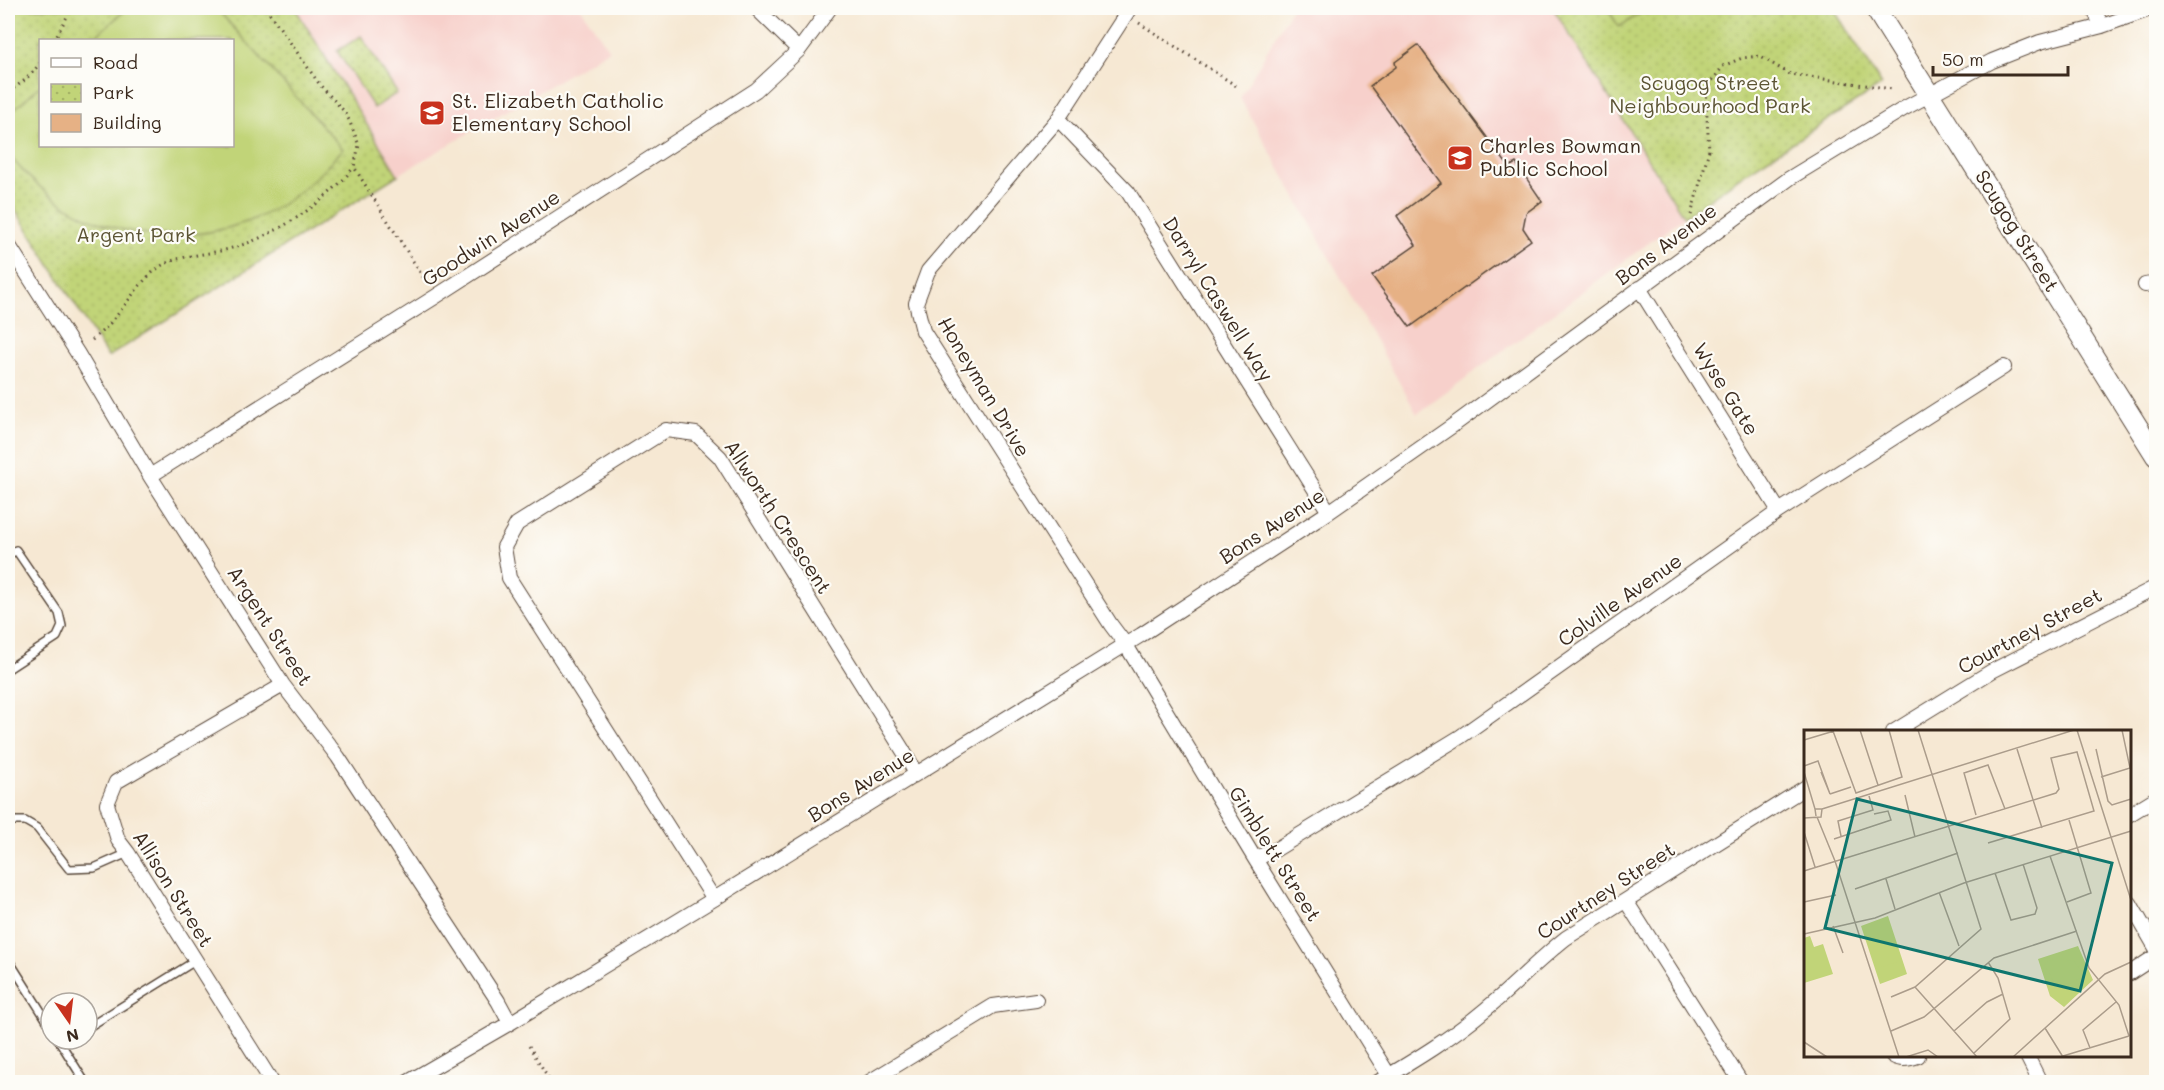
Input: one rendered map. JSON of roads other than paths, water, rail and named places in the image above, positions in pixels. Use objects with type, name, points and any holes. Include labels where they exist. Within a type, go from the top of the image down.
[{"type":"street","points":[[756,8],[800,50]]},
{"type":"street","name":"Goodwin Avenue","points":[[150,476],[435,297],[756,90],[800,50],[830,8]]},
{"type":"street","name":"Scugog Street","points":[[1875,8],[2157,456]]},
{"type":"street","points":[[2094,8],[2102,26]]},
{"type":"street","name":"Bons Avenue","points":[[408,1083],[714,899],[1126,645],[1329,512],[1455,424],[1790,178],[1905,108],[1992,61],[2040,42],[2102,26],[2153,8]]},
{"type":"street","name":"Honeyman Drive","points":[[1126,645],[923,331],[916,303],[928,271],[1058,118],[1128,11]]},
{"type":"street","name":"Darryl Caswell Way","points":[[1058,118],[1128,192],[1329,512]]},
{"type":"street","name":"Argent Street","points":[[8,244],[78,354],[150,476],[283,685],[338,758],[510,1023]]},
{"type":"street","name":"Wyse Gate","points":[[1639,288],[1779,511]]},
{"type":"street","name":"Colville Avenue","points":[[1255,859],[1275,850],[1460,737],[1779,511],[2004,367]]},
{"type":"street","name":"Allworth Crescent","points":[[714,899],[510,578],[504,547],[517,524],[656,436],[666,430],[696,434],[720,457],[916,774]]},
{"type":"street","name":"Courtney Street","points":[[1896,730],[1992,671],[2157,587]]},
{"type":"street","name":"Gimblett Street","points":[[1126,645],[1387,1080]]},
{"type":"street","name":"Allison Street","points":[[272,1083],[118,840],[107,804],[116,782],[283,685]]},
{"type":"street","name":"Courtney Street","points":[[1387,1080],[1489,1007],[1566,938],[1804,788]]},
{"type":"street","points":[[2131,813],[2157,798]]},
{"type":"street","points":[[1626,901],[1741,1083]]},
{"type":"street","points":[[2131,905],[2157,948]]},
{"type":"street","points":[[2131,972],[2157,956]]},
{"type":"street","points":[[869,1083],[993,1006],[1036,1000]]},
{"type":"street","points":[[1895,1057],[1910,1059],[1915,1057]]},
{"type":"street","points":[[2027,1057],[2040,1083]]},
{"type":"lane","points":[[8,556],[16,550],[60,613],[62,626],[57,637],[8,669]]},
{"type":"lane","points":[[8,821],[25,821],[37,828],[69,869],[94,868],[128,853]]},
{"type":"lane","points":[[8,959],[39,1008]]},
{"type":"lane","points":[[99,1021],[195,961]]},
{"type":"lane","points":[[65,1051],[85,1083]]},
{"type":"place","name":"St. Elizabeth Catholic Elementary School","points":[[432,113]]},
{"type":"place","name":"Charles Bowman Public School","points":[[1460,158]]},
{"type":"park label","name":"Scugog Street Neighbourhood Park","points":[[1710,94]]},
{"type":"park label","name":"Argent Park","points":[[136,235]]}]
